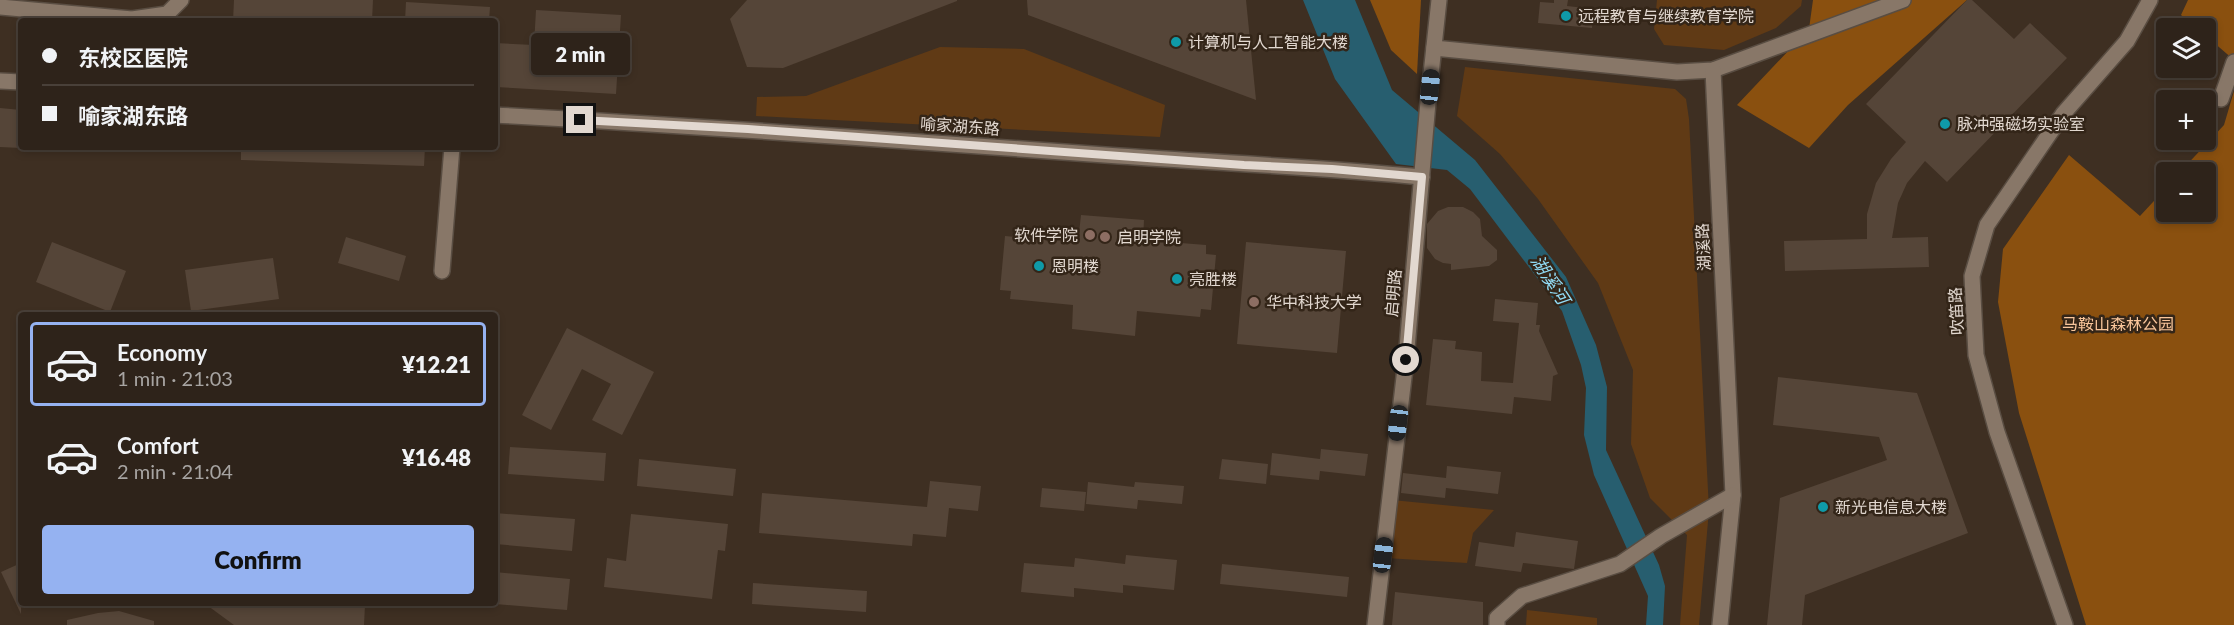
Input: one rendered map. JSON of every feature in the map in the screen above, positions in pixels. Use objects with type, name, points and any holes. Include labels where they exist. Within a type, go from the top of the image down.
[{"type":"street","points":[[139,18],[167,14],[181,0]]},
{"type":"street","name":"启明路","points":[[1375,625],[1406,360],[1439,0]]},
{"type":"street","points":[[1434,48],[1677,72],[1713,70],[1903,0]]},
{"type":"street","name":"吹笛路","points":[[2065,625],[1996,432],[1976,355],[1972,276],[1987,225],[2063,114],[2127,41],[2150,0]]},
{"type":"street","points":[[0,7],[121,18]]},
{"type":"street","points":[[2221,99],[2234,62]]},
{"type":"street","name":"湖溪路","points":[[1713,70],[1733,495],[1720,625]]},
{"type":"street","points":[[0,81],[18,82]]},
{"type":"street","name":"喻家湖东路","points":[[498,115],[760,130],[1422,176]]},
{"type":"street","points":[[442,271],[452,150]]},
{"type":"street","points":[[1497,625],[1497,618],[1522,596],[1620,564],[1661,536],[1733,495]]},
{"type":"shaded area","points":[[1657,0],[1802,0],[1801,6],[1776,28],[1724,50],[1664,45],[1654,29]]},
{"type":"shaded area","points":[[940,47],[1024,49],[1165,105],[1160,137],[756,116],[757,97],[806,96]]},
{"type":"shaded area","points":[[1465,67],[1675,89],[1686,99],[1689,119],[1709,510],[1699,625],[1680,625],[1687,535],[1650,498],[1631,444],[1633,370],[1598,283],[1538,199],[1500,154],[1457,116]]},
{"type":"shaded area","points":[[1392,500],[1494,510],[1473,533],[1467,563],[1386,558]]},
{"type":"shaded area","points":[[1527,610],[1597,618],[1597,625],[1526,625]]},
{"type":"green space","points":[[1370,0],[1421,0],[1417,74],[1391,50]]},
{"type":"green space","points":[[1813,0],[1967,0],[1848,105],[1809,148],[1737,105],[1809,29]]},
{"type":"green space","points":[[2188,0],[2234,0],[2234,60],[2216,44],[2216,18],[2185,18],[2181,15]]},
{"type":"green space","name":"马鞍山森林公园","points":[[2234,91],[2234,625],[2086,625],[2019,413],[1998,302],[2003,249],[2069,155],[2140,216],[2156,199],[2156,222],[2216,222],[2216,162],[2189,162],[2201,150],[2216,150],[2216,134],[2224,125]]},
{"type":"water","name":"湖溪河","points":[[1303,0],[1355,0],[1392,90],[1475,160],[1566,277],[1596,345],[1607,387],[1606,450],[1659,565],[1665,586],[1663,625],[1646,625],[1648,596],[1594,475],[1584,435],[1586,388],[1581,365],[1562,311],[1470,189],[1447,170],[1396,164],[1335,79]]},
{"type":"building","points":[[234,0],[373,0],[372,18],[233,18]]},
{"type":"building","points":[[747,0],[957,1],[783,68],[747,67],[730,19]]},
{"type":"building","name":"计算机与人工智能大楼","points":[[1027,0],[1246,0],[1256,100],[1028,15]]},
{"type":"building","name":"远程教育与继续教育学院","points":[[1554,0],[1568,0],[1567,6],[1594,9],[1592,28],[1538,23],[1540,2],[1554,3]]},
{"type":"building","name":"脉冲强磁场实验室","points":[[1967,0],[1972,0],[2014,39],[2030,23],[2067,58],[1947,182],[1925,161],[1907,183],[1898,203],[1892,238],[1928,237],[1929,267],[1785,271],[1784,241],[1867,239],[1867,214],[1876,183],[1891,159],[1906,142],[1866,104]]},
{"type":"building","points":[[406,2],[490,7],[489,18],[405,18]]},
{"type":"building","points":[[536,10],[621,15],[616,94],[498,87],[498,43],[534,45]]},
{"type":"building","points":[[0,108],[18,110],[18,148],[0,147]]},
{"type":"building","points":[[241,150],[425,150],[424,166],[241,160]]},
{"type":"building","points":[[1448,207],[1463,207],[1480,219],[1482,236],[1497,250],[1497,260],[1489,266],[1451,270],[1451,264],[1435,259],[1427,248],[1427,224],[1438,211]]},
{"type":"building","points":[[1081,215],[1144,220],[1143,240],[1206,245],[1206,254],[1216,255],[1211,310],[1201,309],[1200,317],[1137,311],[1135,336],[1072,329],[1073,305],[1010,299],[1011,291],[1000,290],[1005,236],[1015,237],[1016,228],[1079,233]]},
{"type":"building","points":[[346,237],[406,256],[399,281],[338,263]]},
{"type":"building","points":[[52,242],[126,271],[110,312],[36,282]]},
{"type":"building","points":[[1246,242],[1346,251],[1337,353],[1237,344]]},
{"type":"building","points":[[273,258],[279,299],[191,311],[185,270]]},
{"type":"building","points":[[1495,299],[1538,303],[1536,325],[1540,325],[1539,331],[1558,374],[1553,376],[1551,401],[1514,397],[1512,414],[1426,405],[1433,339],[1456,341],[1455,349],[1482,352],[1481,381],[1513,383],[1519,323],[1493,321]]},
{"type":"building","points":[[567,328],[654,372],[622,435],[592,420],[611,384],[582,369],[551,430],[522,415]]},
{"type":"building","name":"新光电信息大楼","points":[[1778,377],[1917,393],[1968,533],[1805,595],[1802,625],[1767,625],[1780,498],[1887,460],[1879,437],[1773,425]]},
{"type":"building","points":[[510,447],[606,453],[604,481],[508,474]]},
{"type":"building","points":[[1321,449],[1368,454],[1365,476],[1320,471],[1319,480],[1270,475],[1272,453],[1320,459]]},
{"type":"building","points":[[639,459],[736,469],[733,496],[637,486]]},
{"type":"building","points":[[1222,459],[1268,464],[1266,484],[1219,479]]},
{"type":"building","points":[[1447,466],[1501,472],[1498,494],[1446,488],[1445,498],[1401,493],[1403,473],[1446,478]]},
{"type":"building","points":[[930,481],[981,486],[978,511],[949,508],[946,537],[913,534],[912,546],[759,533],[762,493],[927,507]]},
{"type":"building","points":[[1088,482],[1134,487],[1135,482],[1184,486],[1182,504],[1138,500],[1137,509],[1086,504]]},
{"type":"building","points":[[1042,488],[1086,492],[1084,511],[1040,507]]},
{"type":"building","points":[[498,513],[575,519],[572,551],[498,544]]},
{"type":"building","points":[[631,514],[728,524],[725,551],[718,550],[712,599],[604,587],[607,558],[626,561]]},
{"type":"building","points":[[1516,532],[1578,541],[1574,569],[1523,563],[1521,572],[1475,566],[1479,542],[1514,547]]},
{"type":"building","points":[[1126,555],[1177,560],[1174,590],[1123,585],[1123,593],[1074,588],[1074,597],[1021,592],[1024,563],[1074,567],[1075,558],[1125,564]]},
{"type":"building","points":[[18,564],[18,606],[21,606],[21,614],[1,572]]},
{"type":"building","points":[[1222,564],[1349,577],[1347,597],[1220,584]]},
{"type":"building","points":[[498,572],[570,579],[567,610],[498,604]]},
{"type":"building","points":[[753,583],[867,591],[866,612],[752,604]]},
{"type":"building","points":[[1395,592],[1483,602],[1483,625],[1392,625]]},
{"type":"building","points":[[208,606],[365,606],[364,625],[234,625]]},
{"type":"building","points":[[119,611],[154,621],[154,625],[67,625],[67,620]]},
{"type":"place","name":"远程教育与继续教育学院","points":[[1566,16]]},
{"type":"place","name":"计算机与人工智能大楼","points":[[1176,42]]},
{"type":"place","name":"脉冲强磁场实验室","points":[[1945,124]]},
{"type":"place","name":"软件学院","points":[[1090,235]]},
{"type":"place","name":"启明学院","points":[[1105,237]]},
{"type":"place","name":"恩明楼","points":[[1039,266]]},
{"type":"place","name":"亮胜楼","points":[[1177,279]]},
{"type":"place","name":"华中科技大学","points":[[1254,302]]},
{"type":"place","name":"新光电信息大楼","points":[[1823,507]]},
{"type":"route","points":[[580,120],[748,129],[1422,177],[1406,360]]}]
